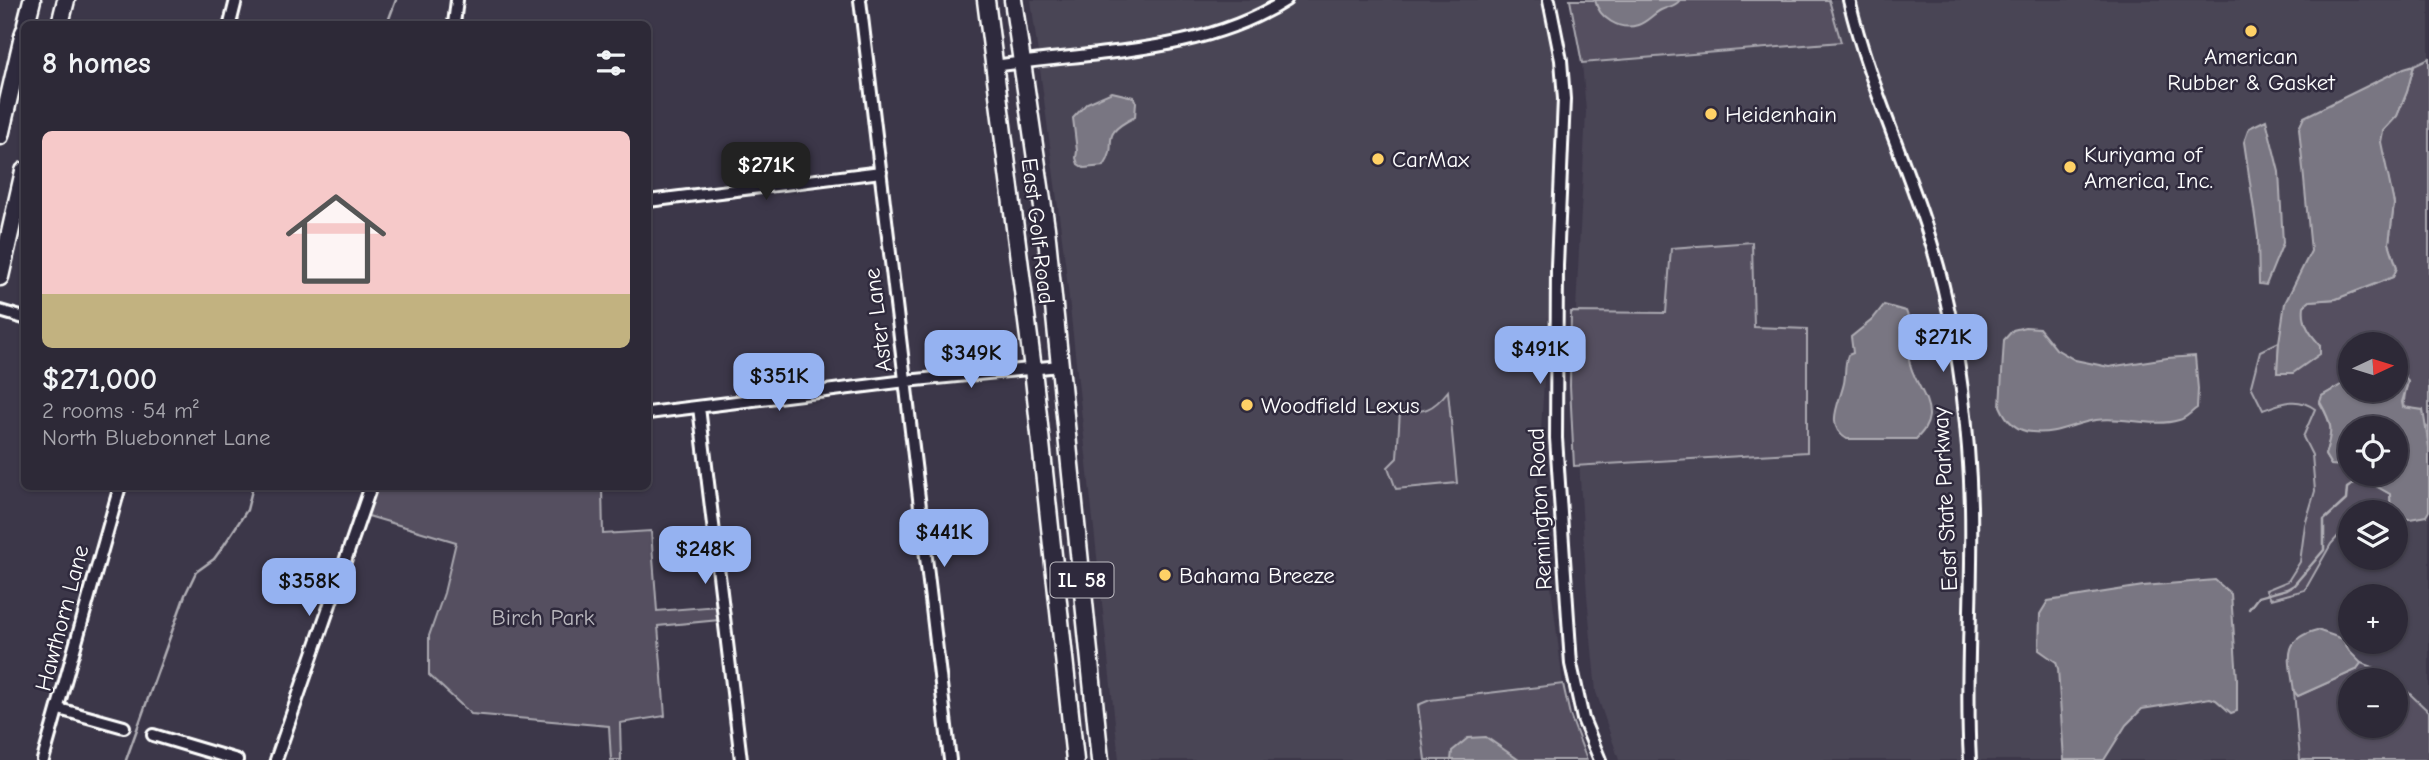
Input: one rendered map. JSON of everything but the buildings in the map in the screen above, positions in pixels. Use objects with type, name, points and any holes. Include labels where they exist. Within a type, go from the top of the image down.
[{"type":"main road","points":[[27,21],[32,0]]},
{"type":"main road","points":[[61,21],[66,0]]},
{"type":"main road","name":"East Golf Road","points":[[985,0],[1033,369],[1075,760]]},
{"type":"main road","name":"East Golf Road","points":[[1013,0],[1046,228],[1100,760]]},
{"type":"main road","points":[[0,136],[21,45]]},
{"type":"main road","points":[[0,276],[21,184]]},
{"type":"street","points":[[231,21],[236,0]]},
{"type":"street","points":[[454,21],[457,0]]},
{"type":"street","name":"Aster Lane","points":[[860,0],[950,760]]},
{"type":"street","points":[[995,66],[1159,46],[1211,34],[1260,16],[1286,0]]},
{"type":"street","name":"Remington Road","points":[[1549,0],[1561,60],[1564,99],[1557,266],[1556,425],[1562,532],[1573,679],[1583,719],[1600,760]]},
{"type":"street","name":"East State Parkway","points":[[1849,0],[1859,43],[1908,168],[1933,250],[1943,286],[1957,361],[1971,504],[1970,760]]},
{"type":"street","points":[[651,201],[881,172]]},
{"type":"street","points":[[0,311],[21,317]]},
{"type":"street","points":[[651,413],[906,381],[1060,366]]},
{"type":"street","points":[[699,407],[741,760]]},
{"type":"street","name":"Hawthorn Lane","points":[[43,760],[119,490]]},
{"type":"street","points":[[276,760],[370,490]]},
{"type":"street","points":[[59,709],[124,727]]},
{"type":"street","points":[[153,735],[237,760]]},
{"type":"shaded area","points":[[1031,0],[1543,0],[1557,75],[1559,134],[1538,480],[1563,684],[1430,700],[1418,705],[1425,760],[1119,760],[1065,261]]},
{"type":"shaded area","points":[[1570,0],[2429,0],[2429,760],[1619,760],[1596,692],[1580,478],[1576,308],[1586,112],[1582,63]]},
{"type":"shaded area","points":[[1595,0],[1680,0],[1641,24],[1624,26],[1605,17]]},
{"type":"shaded area","points":[[2414,65],[2397,116],[2383,131],[2381,142],[2394,204],[2389,243],[2397,268],[2393,277],[2336,299],[2310,301],[2304,306],[2304,318],[2320,345],[2320,354],[2293,373],[2277,373],[2285,303],[2311,251],[2299,128],[2304,117]]},
{"type":"shaded area","points":[[1112,92],[1133,97],[1136,102],[1135,117],[1112,135],[1109,158],[1104,166],[1084,168],[1078,164],[1076,158],[1073,118],[1087,103]]},
{"type":"shaded area","points":[[2266,120],[2279,172],[2283,243],[2266,285],[2259,284],[2258,237],[2244,142],[2249,128]]},
{"type":"shaded area","points":[[1884,305],[1906,311],[1909,318],[1910,366],[1927,401],[1928,420],[1925,429],[1916,439],[1847,439],[1836,427],[1835,413],[1844,383],[1848,355],[1853,353],[1851,337],[1872,320]]},
{"type":"shaded area","points":[[2039,328],[2056,349],[2075,360],[2109,367],[2195,356],[2197,408],[2184,418],[2169,422],[2106,419],[2049,432],[2032,432],[2016,427],[2000,406],[2004,340],[2013,330]]},
{"type":"shaded area","points":[[2338,387],[2338,402],[2402,402],[2403,407],[2423,410],[2429,448],[2429,511],[2426,516],[2408,519],[2408,500],[2390,500],[2390,494],[2376,486],[2408,486],[2408,416],[2338,416],[2338,465],[2331,465],[2325,455],[2330,428],[2320,402],[2322,396]]},
{"type":"shaded area","points":[[2215,580],[2231,594],[2237,711],[2231,713],[2210,698],[2142,709],[2126,725],[2104,760],[2064,760],[2058,669],[2056,662],[2039,650],[2040,614],[2048,601],[2143,586]]},
{"type":"shaded area","points":[[2317,630],[2338,637],[2338,654],[2352,654],[2361,663],[2357,668],[2338,668],[2338,678],[2298,696],[2294,691],[2290,653],[2292,645],[2305,634]]},
{"type":"shaded area","points":[[1486,737],[1519,760],[1451,760],[1452,751],[1468,738]]},
{"type":"green space","points":[[1570,0],[1829,0],[1841,42],[1582,63]]},
{"type":"green space","points":[[2429,58],[2429,448],[2427,427],[2409,413],[2404,405],[2404,402],[2408,402],[2408,332],[2338,332],[2338,387],[2322,396],[2320,403],[2330,428],[2325,455],[2331,465],[2338,465],[2338,486],[2376,486],[2390,494],[2390,500],[2338,500],[2338,536],[2305,590],[2271,599],[2266,590],[2288,581],[2300,562],[2305,525],[2315,491],[2312,455],[2303,437],[2315,409],[2296,402],[2263,410],[2251,386],[2260,351],[2279,342],[2277,372],[2320,345],[2307,327],[2303,306],[2310,301],[2336,299],[2393,277],[2397,267],[2389,243],[2394,204],[2380,142],[2383,131],[2397,116],[2414,65]]},
{"type":"green space","points":[[1752,242],[1754,327],[1807,329],[1807,452],[1574,466],[1570,386],[1571,312],[1666,313],[1671,248]]},
{"type":"green space","points":[[1448,391],[1457,483],[1396,489],[1388,467],[1397,458],[1400,411],[1427,409]]},
{"type":"green space","name":"Birch Park","points":[[374,490],[602,490],[603,534],[651,531],[657,611],[718,606],[719,620],[658,626],[665,716],[620,723],[621,760],[611,760],[609,726],[471,714],[429,675],[429,636],[444,593],[456,542],[365,515]]},
{"type":"green space","points":[[2361,663],[2374,668],[2357,668]]},
{"type":"green space","points":[[2338,678],[2338,738],[2408,738],[2408,692],[2429,712],[2429,760],[2300,760],[2294,691],[2298,696]]},
{"type":"green space","points":[[1563,684],[1570,715],[1587,760],[1425,760],[1418,705],[1430,700]]},
{"type":"waterway","points":[[388,21],[396,0]]},
{"type":"waterway","points":[[2249,609],[2258,597],[2294,585],[2324,550],[2324,520],[2346,500],[2347,488],[2350,486]]},
{"type":"waterway","points":[[126,760],[185,595],[196,572],[214,559],[247,510],[252,490]]},
{"type":"place","name":"American Rubber & Gasket","points":[[2251,31]]},
{"type":"place","name":"Heidenhain","points":[[1711,114]]},
{"type":"place","name":"CarMax","points":[[1378,159]]},
{"type":"place","name":"Kuriyama of America, Inc.","points":[[2070,167]]},
{"type":"place","name":"Woodfield Lexus","points":[[1247,405]]},
{"type":"place","name":"Bahama Breeze","points":[[1165,575]]}]
